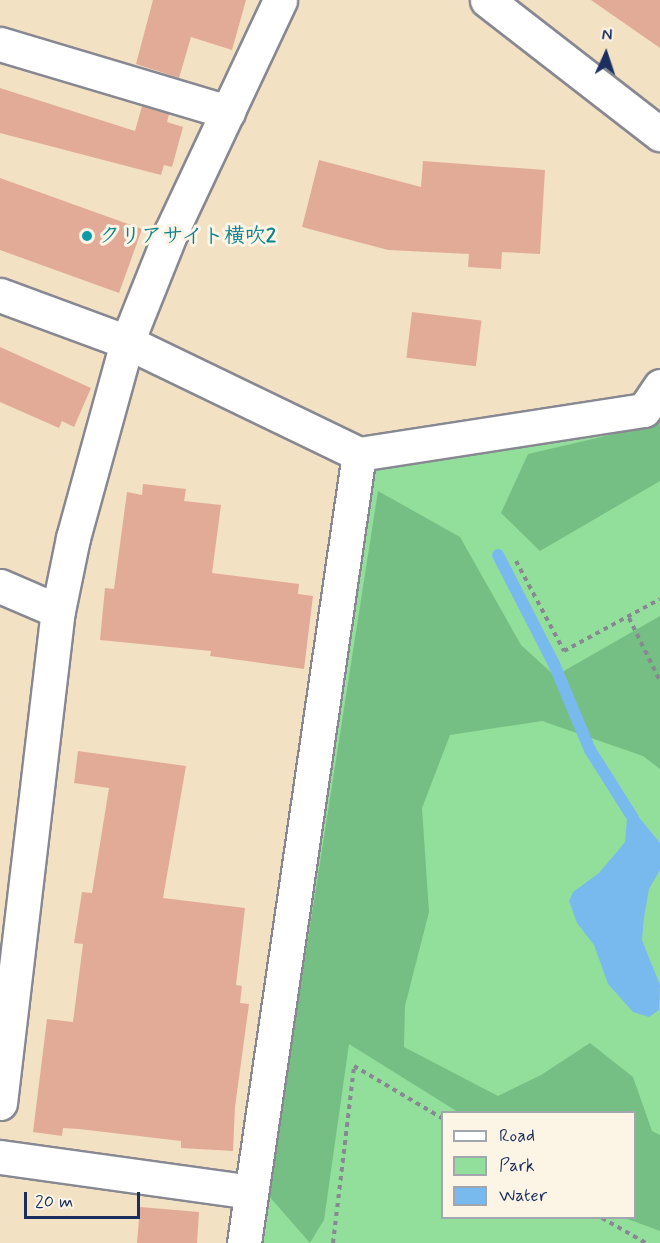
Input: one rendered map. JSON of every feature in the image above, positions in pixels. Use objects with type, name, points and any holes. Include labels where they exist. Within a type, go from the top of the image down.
[{"type":"street","points":[[0,1103],[13,879],[58,611],[73,538],[127,342],[171,232],[280,0]]},
{"type":"street","points":[[487,0],[660,134]]},
{"type":"street","points":[[0,44],[228,112]]},
{"type":"street","points":[[0,295],[127,342],[359,454],[644,410],[660,386]]},
{"type":"street","points":[[244,1243],[359,454]]},
{"type":"street","points":[[0,586],[58,611]]},
{"type":"street","points":[[0,1158],[251,1192]]},
{"type":"path","points":[[516,561],[564,651],[629,618],[660,599]]},
{"type":"path","points":[[629,618],[660,681]]},
{"type":"path","points":[[333,1243],[354,1066],[441,1117]]},
{"type":"path","points":[[604,1219],[645,1243]]},
{"type":"green space","points":[[660,416],[660,1243],[262,1243],[370,478],[381,466],[653,425]]},
{"type":"green space","points":[[660,416],[660,481],[540,551],[501,513],[528,454],[653,425]]},
{"type":"green space","points":[[378,491],[460,537],[521,645],[555,676],[660,616],[660,769],[643,756],[542,721],[450,735],[422,808],[429,912],[405,1006],[404,1047],[498,1096],[541,1075],[590,1043],[633,1077],[652,1131],[660,1135],[660,1231],[628,1219],[636,1219],[636,1111],[456,1111],[349,1044],[324,1220],[310,1243],[268,1195]]},
{"type":"water","points":[[638,816],[660,843],[660,870],[649,889],[642,940],[660,985],[659,1010],[649,1017],[633,1012],[608,984],[594,945],[577,923],[569,901],[573,892],[599,873],[625,842],[627,819]]},
{"type":"building","points":[[153,0],[246,0],[232,50],[191,37],[179,78],[136,64]]},
{"type":"building","points":[[591,0],[660,0],[660,48]]},
{"type":"building","points":[[0,88],[135,131],[142,106],[169,114],[167,122],[183,127],[172,167],[164,165],[161,175],[0,133]]},
{"type":"building","points":[[319,160],[421,187],[423,161],[545,170],[540,254],[502,252],[501,269],[468,267],[469,254],[388,250],[302,227]]},
{"type":"building","name":"クリアサイト横吹2","points":[[0,178],[142,229],[119,293],[0,250]]},
{"type":"building","points":[[412,312],[481,321],[476,366],[406,358]]},
{"type":"building","points":[[0,347],[91,388],[74,427],[62,421],[59,428],[0,402]]},
{"type":"building","points":[[143,484],[186,489],[184,501],[221,505],[212,573],[299,584],[298,594],[313,596],[304,669],[210,656],[211,651],[100,640],[105,588],[114,589],[127,492],[142,495]]},
{"type":"building","points":[[78,751],[186,766],[163,898],[245,908],[236,985],[242,986],[240,1003],[249,1004],[235,1107],[233,1151],[181,1148],[181,1141],[79,1129],[63,1128],[62,1136],[33,1132],[47,1019],[73,1022],[83,944],[74,943],[82,892],[92,893],[109,788],[74,783]]},
{"type":"building","points":[[140,1207],[199,1212],[197,1243],[137,1243]]},
{"type":"waterway","points":[[498,555],[554,664],[590,750],[633,818]]},
{"type":"place","name":"クリアサイト横吹2","points":[[87,236]]}]
